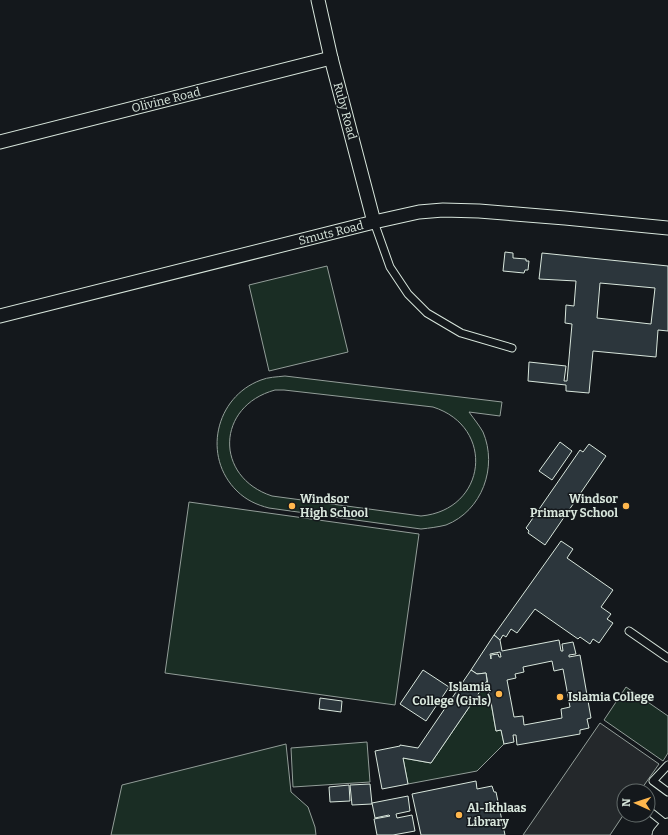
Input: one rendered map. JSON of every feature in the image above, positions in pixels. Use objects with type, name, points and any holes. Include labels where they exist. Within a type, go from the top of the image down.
[{"type":"street","name":"Ruby Road","points":[[318,0],[331,58],[374,222]]},
{"type":"street","name":"Olivine Road","points":[[0,142],[331,58]]},
{"type":"street","name":"Smuts Road","points":[[0,316],[419,212],[443,210],[526,215],[668,228]]},
{"type":"street","points":[[662,835],[668,827]]},
{"type":"lane","points":[[374,222],[390,267],[408,294],[427,313],[461,333],[512,348]]},
{"type":"lane","points":[[629,631],[668,658]]},
{"type":"lane","points":[[668,765],[653,781],[668,792]]},
{"type":"lane","points":[[656,817],[668,827]]},
{"type":"green space","points":[[327,266],[348,352],[269,371],[249,285]]},
{"type":"green space","points":[[285,376],[502,402],[500,416],[469,412],[483,432],[489,459],[484,486],[477,499],[459,518],[446,525],[421,529],[269,508],[248,500],[237,491],[226,477],[220,462],[217,445],[219,429],[224,414],[233,400],[245,388],[264,379]],"holes":[[[275,390],[433,407],[453,417],[467,432],[474,449],[475,467],[470,484],[460,499],[443,510],[421,516],[272,496],[253,487],[240,474],[232,458],[230,442],[233,426],[241,411],[256,398]]]},
{"type":"green space","points":[[189,502],[419,534],[395,705],[165,673]]},
{"type":"green space","points":[[487,681],[496,731],[501,730],[504,744],[477,771],[408,784],[403,758],[431,763]]},
{"type":"green space","points":[[626,687],[668,716],[668,753],[663,761],[604,720]]},
{"type":"green space","points":[[367,742],[370,782],[293,787],[291,748]]},
{"type":"green space","points":[[286,744],[291,792],[308,807],[315,827],[316,835],[111,835],[122,785]]},
{"type":"shaded area","points":[[600,723],[659,764],[646,783],[616,783],[616,823],[618,823],[610,835],[523,835]]},
{"type":"building","points":[[505,252],[513,253],[513,258],[526,259],[526,261],[529,261],[528,270],[525,270],[524,273],[503,271]]},
{"type":"building","points":[[542,253],[668,266],[668,331],[658,330],[656,357],[593,351],[589,393],[566,391],[566,385],[528,381],[529,362],[566,366],[564,381],[567,381],[572,324],[565,323],[566,305],[574,306],[576,281],[539,279]],"holes":[[[600,283],[655,288],[651,324],[597,318]]]},
{"type":"building","points":[[560,442],[572,451],[552,480],[539,471]]},
{"type":"building","points":[[589,444],[606,456],[545,545],[528,533],[529,531],[526,528],[580,450],[583,452]]},
{"type":"building","points":[[561,541],[573,549],[567,558],[613,590],[601,607],[611,614],[607,619],[613,623],[599,643],[593,639],[590,644],[580,637],[578,639],[535,609],[517,633],[511,629],[506,637],[503,635],[500,640],[494,635]]},
{"type":"building","name":"Islamia College (Girls)","points":[[494,635],[500,640],[502,651],[559,640],[561,651],[563,651],[562,644],[573,642],[576,654],[569,655],[569,657],[580,655],[591,718],[587,719],[589,728],[580,730],[580,734],[517,745],[516,735],[513,735],[514,742],[504,744],[501,730],[496,731],[486,673],[477,674],[471,670]],"holes":[[[500,652],[501,657],[499,657],[498,654],[491,655],[491,659],[490,654]],[[552,661],[554,671],[563,669],[570,707],[561,709],[562,718],[524,725],[523,716],[514,717],[507,680],[516,678],[515,674],[524,672],[523,667]]]},
{"type":"building","points":[[423,670],[449,687],[426,721],[400,704]]},
{"type":"building","points":[[471,670],[477,674],[486,673],[487,681],[431,763],[403,758],[408,784],[382,789],[375,751],[400,745],[418,748]]},
{"type":"building","points":[[320,698],[342,701],[341,712],[319,709]]},
{"type":"building","name":"Al-Ikhlaas Library","points":[[476,781],[477,789],[492,786],[494,792],[496,792],[505,835],[421,835],[412,794]]},
{"type":"building","points":[[370,784],[372,804],[352,805],[350,785]]},
{"type":"building","points":[[349,785],[350,801],[330,802],[329,787]]},
{"type":"building","points":[[408,796],[410,811],[396,814],[397,818],[412,815],[415,831],[393,835],[377,835],[374,819],[390,816],[375,818],[372,803]]},
{"type":"place","name":"Windsor High School","points":[[292,506]]},
{"type":"place","name":"Windsor Primary School","points":[[626,506]]},
{"type":"place","name":"Islamia College (Girls)","points":[[499,694]]},
{"type":"place","name":"Islamia College","points":[[560,697]]},
{"type":"place","name":"Al-Ikhlaas Library","points":[[459,815]]}]
